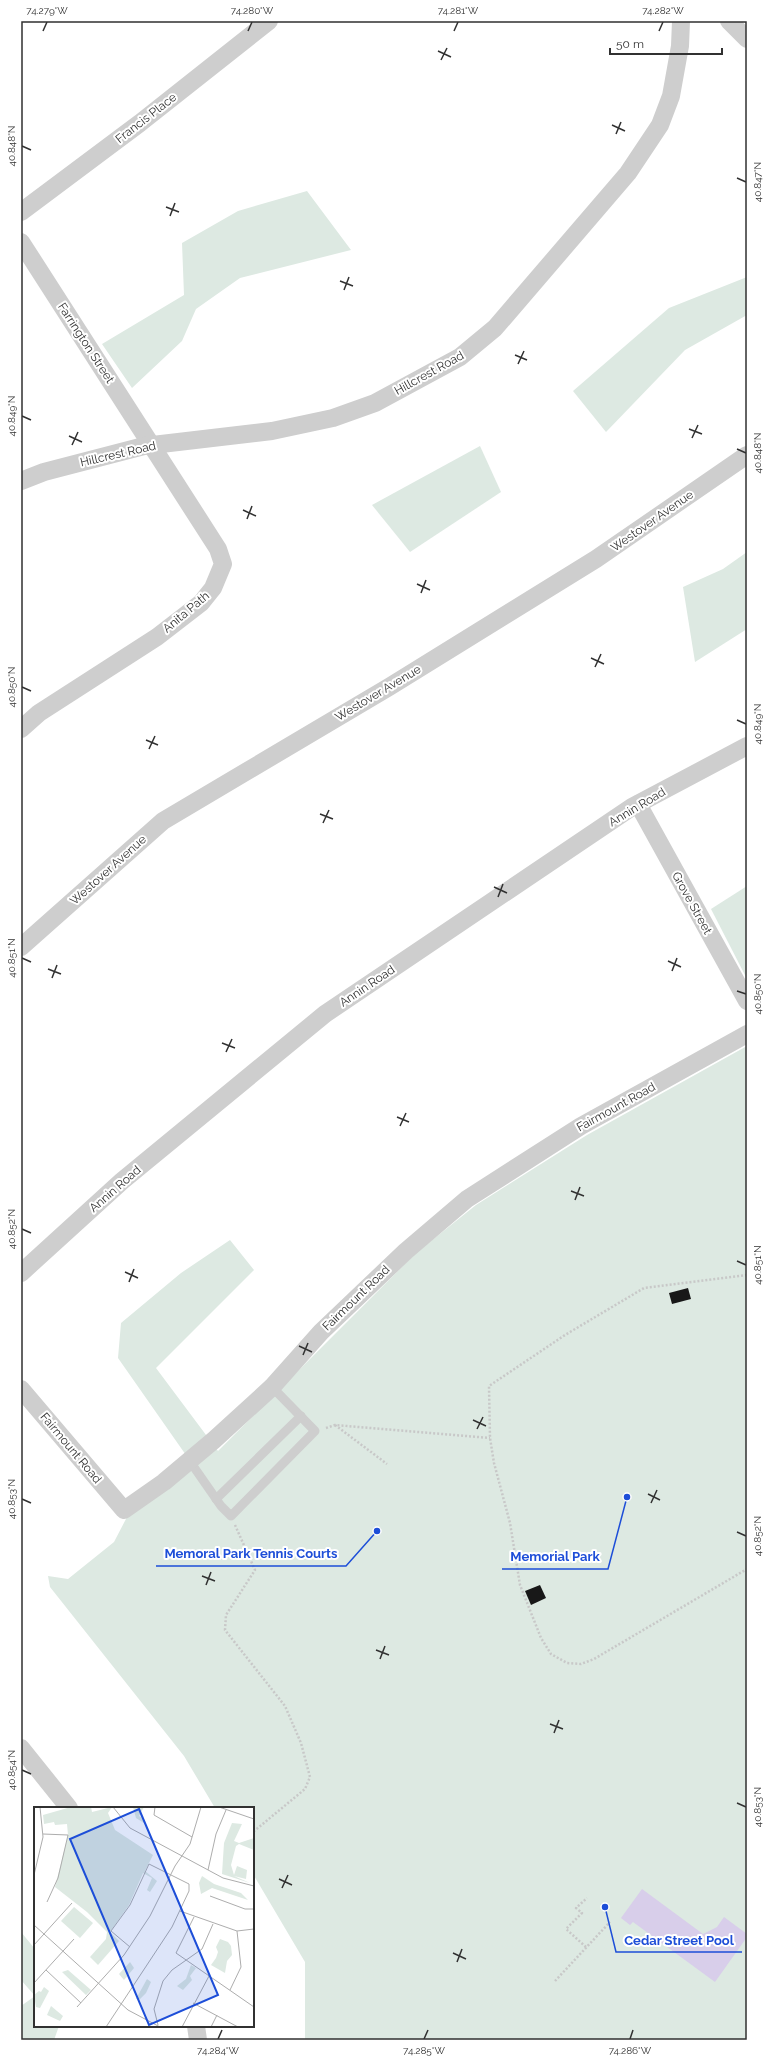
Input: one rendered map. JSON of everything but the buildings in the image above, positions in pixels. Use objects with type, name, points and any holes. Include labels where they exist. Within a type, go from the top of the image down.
[{"type":"street","name":"Hillcrest Road","points":[[21,481],[44,472],[152,445],[272,431],[333,418],[375,403],[460,357],[495,328],[628,172],[660,125],[671,96],[680,46],[681,21]]},
{"type":"street","points":[[729,21],[747,40]]},
{"type":"street","name":"Francis Place","points":[[21,212],[140,123],[263,23]]},
{"type":"street","name":"Farrington Street","points":[[21,242],[152,445]]},
{"type":"street","name":"Anita Path","points":[[21,729],[39,713],[157,636],[201,603],[220,576],[223,564],[218,549],[152,445]]},
{"type":"street","name":"Westover Avenue","points":[[22,943],[163,821],[389,687],[596,559],[747,455]]},
{"type":"street","name":"Annin Road","points":[[21,1273],[122,1181],[325,1014],[638,804],[747,746]]},
{"type":"street","name":"Grove Street","points":[[638,804],[747,1001]]},
{"type":"street","name":"Fairmount Road","points":[[21,1389],[124,1510],[164,1482],[214,1440],[272,1387],[321,1332],[406,1251],[467,1199],[581,1126],[747,1034]]},
{"type":"street","points":[[21,1748],[68,1807]]},
{"type":"street","points":[[196,2027],[198,2040]]},
{"type":"lane","points":[[189,1460],[220,1506],[231,1516],[315,1431],[272,1387]]},
{"type":"lane","points":[[216,1499],[301,1416]]},
{"type":"path","points":[[747,1275],[644,1288],[565,1335],[489,1386],[490,1438],[494,1463],[510,1523],[520,1585],[541,1638],[550,1654],[567,1663],[581,1664],[594,1659],[747,1569]]},
{"type":"path","points":[[315,1431],[335,1425],[490,1438]]},
{"type":"path","points":[[335,1425],[387,1464]]},
{"type":"path","points":[[231,1516],[255,1570],[226,1615],[225,1630],[286,1706],[301,1743],[310,1777],[305,1789],[254,1831]]},
{"type":"path","points":[[586,1947],[566,1929],[582,1913],[576,1908],[587,1898]]},
{"type":"path","points":[[555,1981],[610,1922]]},
{"type":"shaded area","points":[[307,191],[351,250],[240,278],[196,309],[182,341],[132,388],[102,344],[184,295],[182,243],[238,211]]},
{"type":"shaded area","points":[[747,277],[747,315],[685,350],[606,432],[573,391],[669,308]]},
{"type":"shaded area","points":[[480,446],[501,492],[410,552],[372,505]]},
{"type":"shaded area","points":[[747,552],[747,629],[695,662],[683,587],[723,569]]},
{"type":"shaded area","points":[[747,886],[747,979],[711,909]]},
{"type":"shaded area","points":[[747,1046],[747,2040],[305,2040],[305,1962],[254,1876],[254,1807],[214,1807],[184,1756],[50,1587],[48,1576],[68,1579],[114,1542],[127,1517],[188,1458],[118,1358],[121,1323],[181,1273],[230,1240],[254,1270],[156,1368],[218,1451],[416,1253],[476,1205],[587,1135]]},
{"type":"shaded area","points":[[642,1889],[703,1934],[717,1927],[724,1917],[747,1934],[747,1937],[715,1982],[633,1922],[630,1925],[621,1918]]},
{"type":"shaded area","points":[[21,1932],[34,1948],[34,1995],[21,1980]]},
{"type":"shaded area","points":[[34,1997],[34,2027],[59,2027],[54,2040],[21,2040],[21,2006]]},
{"type":"place","name":"Memorial Park","points":[[627,1497]]},
{"type":"place","name":"Memoral Park Tennis Courts","points":[[377,1531]]},
{"type":"place","name":"Cedar Street Pool","points":[[605,1907]]}]
